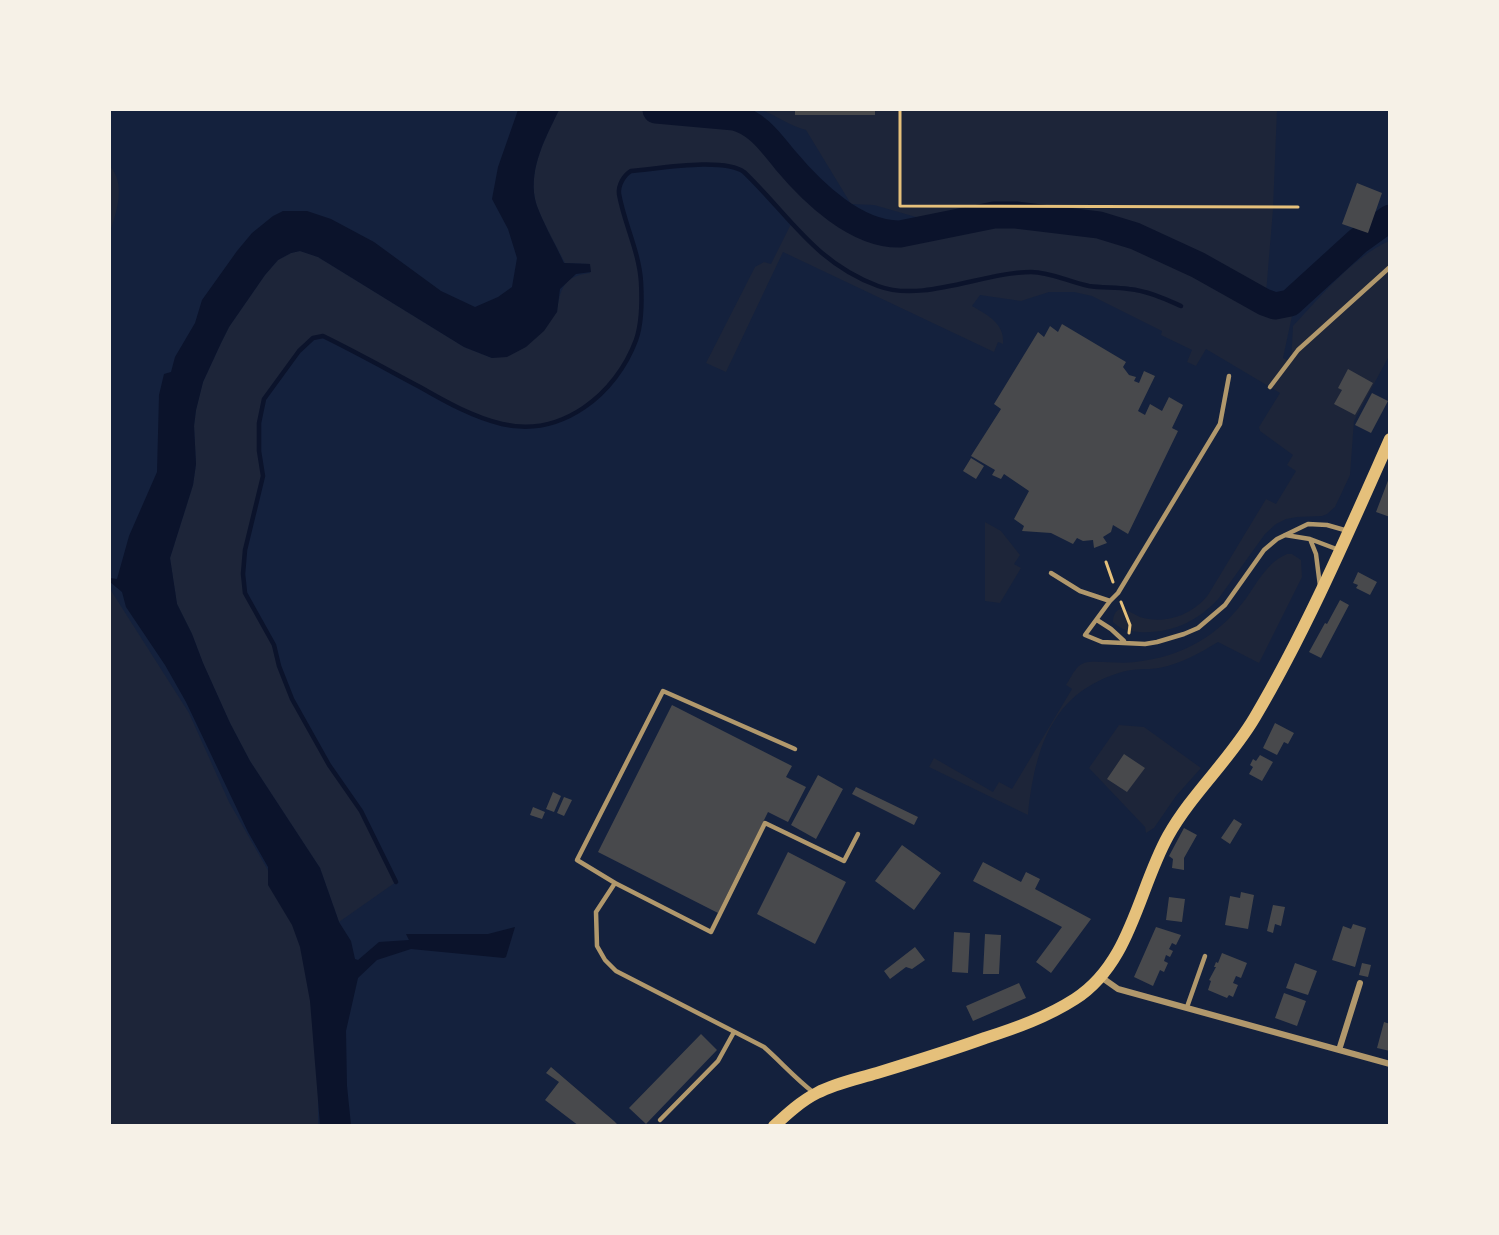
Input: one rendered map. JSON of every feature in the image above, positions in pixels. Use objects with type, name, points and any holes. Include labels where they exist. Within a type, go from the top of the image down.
[{"type":"main road","points":[[774,1125],[815,1094],[849,1080],[885,1071],[999,1034],[1054,1012],[1077,998],[1101,976],[1124,941],[1157,856],[1170,832],[1255,718],[1284,664],[1348,531],[1389,438]]},
{"type":"street","points":[[1101,976],[1118,989],[1389,1064]]},
{"type":"street","points":[[1339,1050],[1360,983]]},
{"type":"lane","points":[[1270,387],[1298,350],[1389,267]]},
{"type":"lane","points":[[1229,376],[1220,424],[1118,593],[1085,635],[1102,642],[1157,642],[1198,628],[1225,605],[1270,543],[1308,524],[1327,525],[1348,531]]},
{"type":"lane","points":[[1285,535],[1310,539],[1339,550]]},
{"type":"lane","points":[[1310,539],[1316,554],[1321,589]]},
{"type":"lane","points":[[1050,573],[1080,591],[1110,601]]},
{"type":"lane","points":[[1096,620],[1126,642]]},
{"type":"lane","points":[[795,749],[663,691],[578,860],[615,884],[711,933],[765,823],[844,861],[858,834]]},
{"type":"lane","points":[[615,884],[596,912],[597,946],[604,960],[616,971],[764,1047],[782,1063],[790,1074],[815,1094]]},
{"type":"lane","points":[[1187,1007],[1204,956]]},
{"type":"lane","points":[[660,1120],[718,1061],[734,1032]]},
{"type":"path","points":[[900,110],[900,206],[1298,207]]},
{"type":"path","points":[[1106,562],[1130,625],[1126,642]]},
{"type":"shaded area","points":[[518,110],[559,110],[544,142],[534,175],[535,199],[564,263],[590,264],[591,272],[576,274],[560,289],[557,312],[544,331],[526,347],[507,357],[492,358],[464,347],[318,257],[300,251],[291,253],[278,260],[265,275],[229,327],[203,382],[196,410],[194,426],[196,464],[193,485],[170,558],[177,604],[230,723],[250,761],[320,868],[339,922],[351,941],[355,959],[358,960],[379,942],[409,940],[406,934],[488,934],[515,927],[504,958],[411,949],[377,960],[358,978],[346,1031],[347,1086],[351,1125],[320,1125],[310,1001],[300,947],[292,925],[268,885],[268,867],[248,832],[186,702],[165,665],[126,607],[122,592],[110,582],[110,578],[117,579],[129,536],[157,472],[159,395],[164,374],[171,372],[175,357],[195,323],[202,300],[252,233],[283,211],[307,211],[331,219],[374,242],[441,291],[475,307],[498,297],[512,287],[517,258],[508,229],[492,199],[498,167]]},
{"type":"shaded area","points":[[559,110],[656,110],[742,119],[761,132],[816,192],[844,215],[873,230],[888,234],[903,234],[960,221],[941,216],[923,219],[874,205],[851,204],[806,130],[762,110],[1277,110],[1273,209],[1266,294],[1231,272],[1168,240],[1130,227],[1117,229],[1198,265],[1264,302],[1283,306],[1292,316],[1283,358],[1291,362],[1293,326],[1350,267],[1389,241],[1389,356],[1354,421],[1350,475],[1335,507],[1322,516],[1297,517],[1276,524],[1265,534],[1219,598],[1193,619],[1162,631],[1128,631],[1113,622],[1115,613],[1120,609],[1140,617],[1159,620],[1186,613],[1202,602],[1266,499],[1276,504],[1296,471],[1287,465],[1293,455],[1260,431],[1259,427],[1280,393],[1206,349],[1196,366],[1187,362],[1192,350],[1161,335],[1162,331],[1092,296],[1074,292],[1049,292],[1021,301],[980,295],[972,306],[994,321],[1003,337],[1003,344],[998,342],[994,352],[783,252],[726,372],[706,363],[755,267],[764,262],[771,264],[791,224],[754,181],[741,170],[732,167],[704,165],[631,171],[622,181],[619,193],[639,268],[640,321],[634,343],[619,371],[601,394],[573,414],[552,422],[531,425],[490,420],[450,403],[323,336],[313,338],[299,351],[264,399],[259,423],[259,451],[263,476],[245,550],[243,574],[245,593],[274,645],[279,666],[292,699],[329,765],[361,811],[396,882],[339,922],[320,868],[250,761],[230,723],[177,604],[170,558],[193,485],[196,464],[194,426],[203,382],[229,327],[265,275],[278,260],[300,251],[318,257],[464,347],[492,358],[557,312],[562,290],[569,280],[590,273],[589,264],[565,263],[535,199],[534,175],[544,142]]},
{"type":"shaded area","points":[[110,166],[118,181],[119,198],[110,232]]},
{"type":"shaded area","points":[[985,522],[1001,531],[1020,555],[1014,564],[1021,568],[1000,603],[985,601]]},
{"type":"shaded area","points":[[1287,554],[1292,554],[1301,560],[1302,577],[1259,663],[1218,642],[1175,664],[1122,672],[1098,681],[1079,693],[1063,708],[1042,746],[1031,790],[1028,815],[929,767],[934,758],[993,792],[999,782],[1012,789],[1072,689],[1066,685],[1078,667],[1089,662],[1129,663],[1184,650],[1224,623],[1236,611],[1269,567]]},
{"type":"shaded area","points":[[110,589],[189,713],[229,802],[286,902],[308,958],[318,1024],[318,1125],[110,1125]]},
{"type":"shaded area","points":[[1119,725],[1144,727],[1201,768],[1176,796],[1154,828],[1146,833],[1145,827],[1089,768]]},
{"type":"building","points":[[795,110],[875,110],[875,115],[795,115]]},
{"type":"building","points":[[1357,183],[1382,193],[1368,233],[1342,224]]},
{"type":"building","points":[[1062,324],[1126,362],[1123,367],[1129,375],[1136,377],[1134,381],[1139,383],[1144,371],[1155,376],[1138,411],[1145,415],[1150,404],[1162,411],[1169,397],[1183,405],[1172,428],[1178,431],[1128,534],[1113,525],[1111,532],[1103,537],[1107,543],[1094,548],[1093,540],[1083,541],[1077,538],[1073,544],[1051,533],[1022,531],[1024,526],[1014,519],[1029,491],[1004,474],[1001,479],[992,475],[995,470],[971,456],[1001,409],[994,404],[1038,332],[1044,337],[1050,326],[1058,332]]},
{"type":"building","points":[[1348,369],[1373,383],[1355,415],[1334,404],[1342,390],[1338,388]]},
{"type":"building","points":[[1372,393],[1388,401],[1371,433],[1355,425]]},
{"type":"building","points":[[971,458],[984,466],[976,479],[963,471]]},
{"type":"building","points":[[1390,478],[1390,517],[1376,512]]},
{"type":"building","points":[[1358,572],[1377,582],[1370,595],[1356,588],[1358,585],[1353,583]]},
{"type":"building","points":[[1340,600],[1349,605],[1321,658],[1309,652]]},
{"type":"building","points":[[672,705],[792,766],[786,777],[806,787],[788,822],[768,812],[718,913],[598,852]]},
{"type":"building","points":[[1275,723],[1294,733],[1288,744],[1284,742],[1277,755],[1263,748]]},
{"type":"building","points":[[1124,754],[1145,768],[1127,792],[1107,779]]},
{"type":"building","points":[[1260,755],[1273,762],[1262,781],[1249,774],[1253,767],[1250,765],[1253,759],[1256,761]]},
{"type":"building","points":[[818,775],[843,789],[816,839],[791,825]]},
{"type":"building","points":[[856,787],[918,817],[914,825],[852,794]]},
{"type":"building","points":[[553,792],[561,796],[554,812],[546,809]]},
{"type":"building","points":[[564,797],[572,800],[564,816],[557,813]]},
{"type":"building","points":[[533,807],[545,812],[542,819],[530,815]]},
{"type":"building","points":[[1234,819],[1242,824],[1230,844],[1221,838]]},
{"type":"building","points":[[1184,828],[1197,835],[1184,858],[1184,870],[1172,868],[1173,859],[1169,856]]},
{"type":"building","points":[[902,845],[941,873],[914,910],[875,881]]},
{"type":"building","points":[[788,852],[846,882],[815,944],[757,914]]},
{"type":"building","points":[[983,862],[1021,882],[1026,872],[1040,879],[1035,889],[1091,919],[1051,973],[1036,962],[1062,927],[973,881]]},
{"type":"building","points":[[1241,892],[1254,895],[1248,929],[1225,925],[1230,896],[1240,898]]},
{"type":"building","points":[[1169,897],[1185,899],[1182,922],[1166,920]]},
{"type":"building","points":[[1273,905],[1285,907],[1281,926],[1275,924],[1273,933],[1267,931]]},
{"type":"building","points":[[1353,924],[1366,928],[1355,967],[1332,960],[1343,926],[1351,929]]},
{"type":"building","points":[[1156,927],[1181,935],[1176,945],[1172,943],[1169,949],[1173,951],[1170,957],[1166,955],[1164,961],[1168,963],[1164,972],[1160,970],[1153,986],[1134,977]]},
{"type":"building","points":[[954,932],[970,933],[968,973],[952,972]]},
{"type":"building","points":[[985,934],[1001,935],[999,974],[983,974]]},
{"type":"building","points":[[915,947],[925,960],[912,969],[906,967],[890,979],[884,971]]},
{"type":"building","points":[[1222,953],[1247,963],[1241,978],[1236,976],[1233,983],[1238,985],[1233,997],[1229,995],[1227,998],[1208,990],[1211,981],[1209,980]]},
{"type":"building","points":[[1295,963],[1317,971],[1308,995],[1286,988]]},
{"type":"building","points":[[1362,963],[1371,965],[1368,977],[1359,975]]},
{"type":"building","points":[[1019,983],[1026,998],[973,1021],[966,1006]]},
{"type":"building","points":[[1284,993],[1306,1001],[1297,1026],[1275,1018]]},
{"type":"building","points":[[1384,1022],[1390,1024],[1390,1051],[1377,1048]]},
{"type":"building","points":[[701,1034],[717,1050],[646,1124],[629,1108]]},
{"type":"building","points":[[551,1067],[619,1126],[579,1126],[545,1100],[559,1082],[546,1073]]},
{"type":"waterway","points":[[656,110],[734,117],[743,120],[763,134],[822,198],[851,220],[867,227],[900,234],[994,215],[1016,215],[1099,225],[1135,236],[1198,265],[1275,306],[1290,303],[1358,241],[1390,218]]},
{"type":"waterway","points":[[396,882],[361,811],[329,765],[292,699],[279,666],[274,645],[245,593],[243,574],[245,550],[263,476],[259,451],[259,423],[264,399],[299,351],[313,338],[323,336],[450,403],[491,421],[524,427],[565,418],[584,408],[615,378],[627,360],[638,333],[641,311],[640,271],[624,216],[619,187],[631,171],[689,165],[721,165],[744,172],[820,251],[837,265],[878,286],[914,291],[1013,273],[1038,272],[1089,286],[1124,288],[1143,292],[1181,306]]}]
